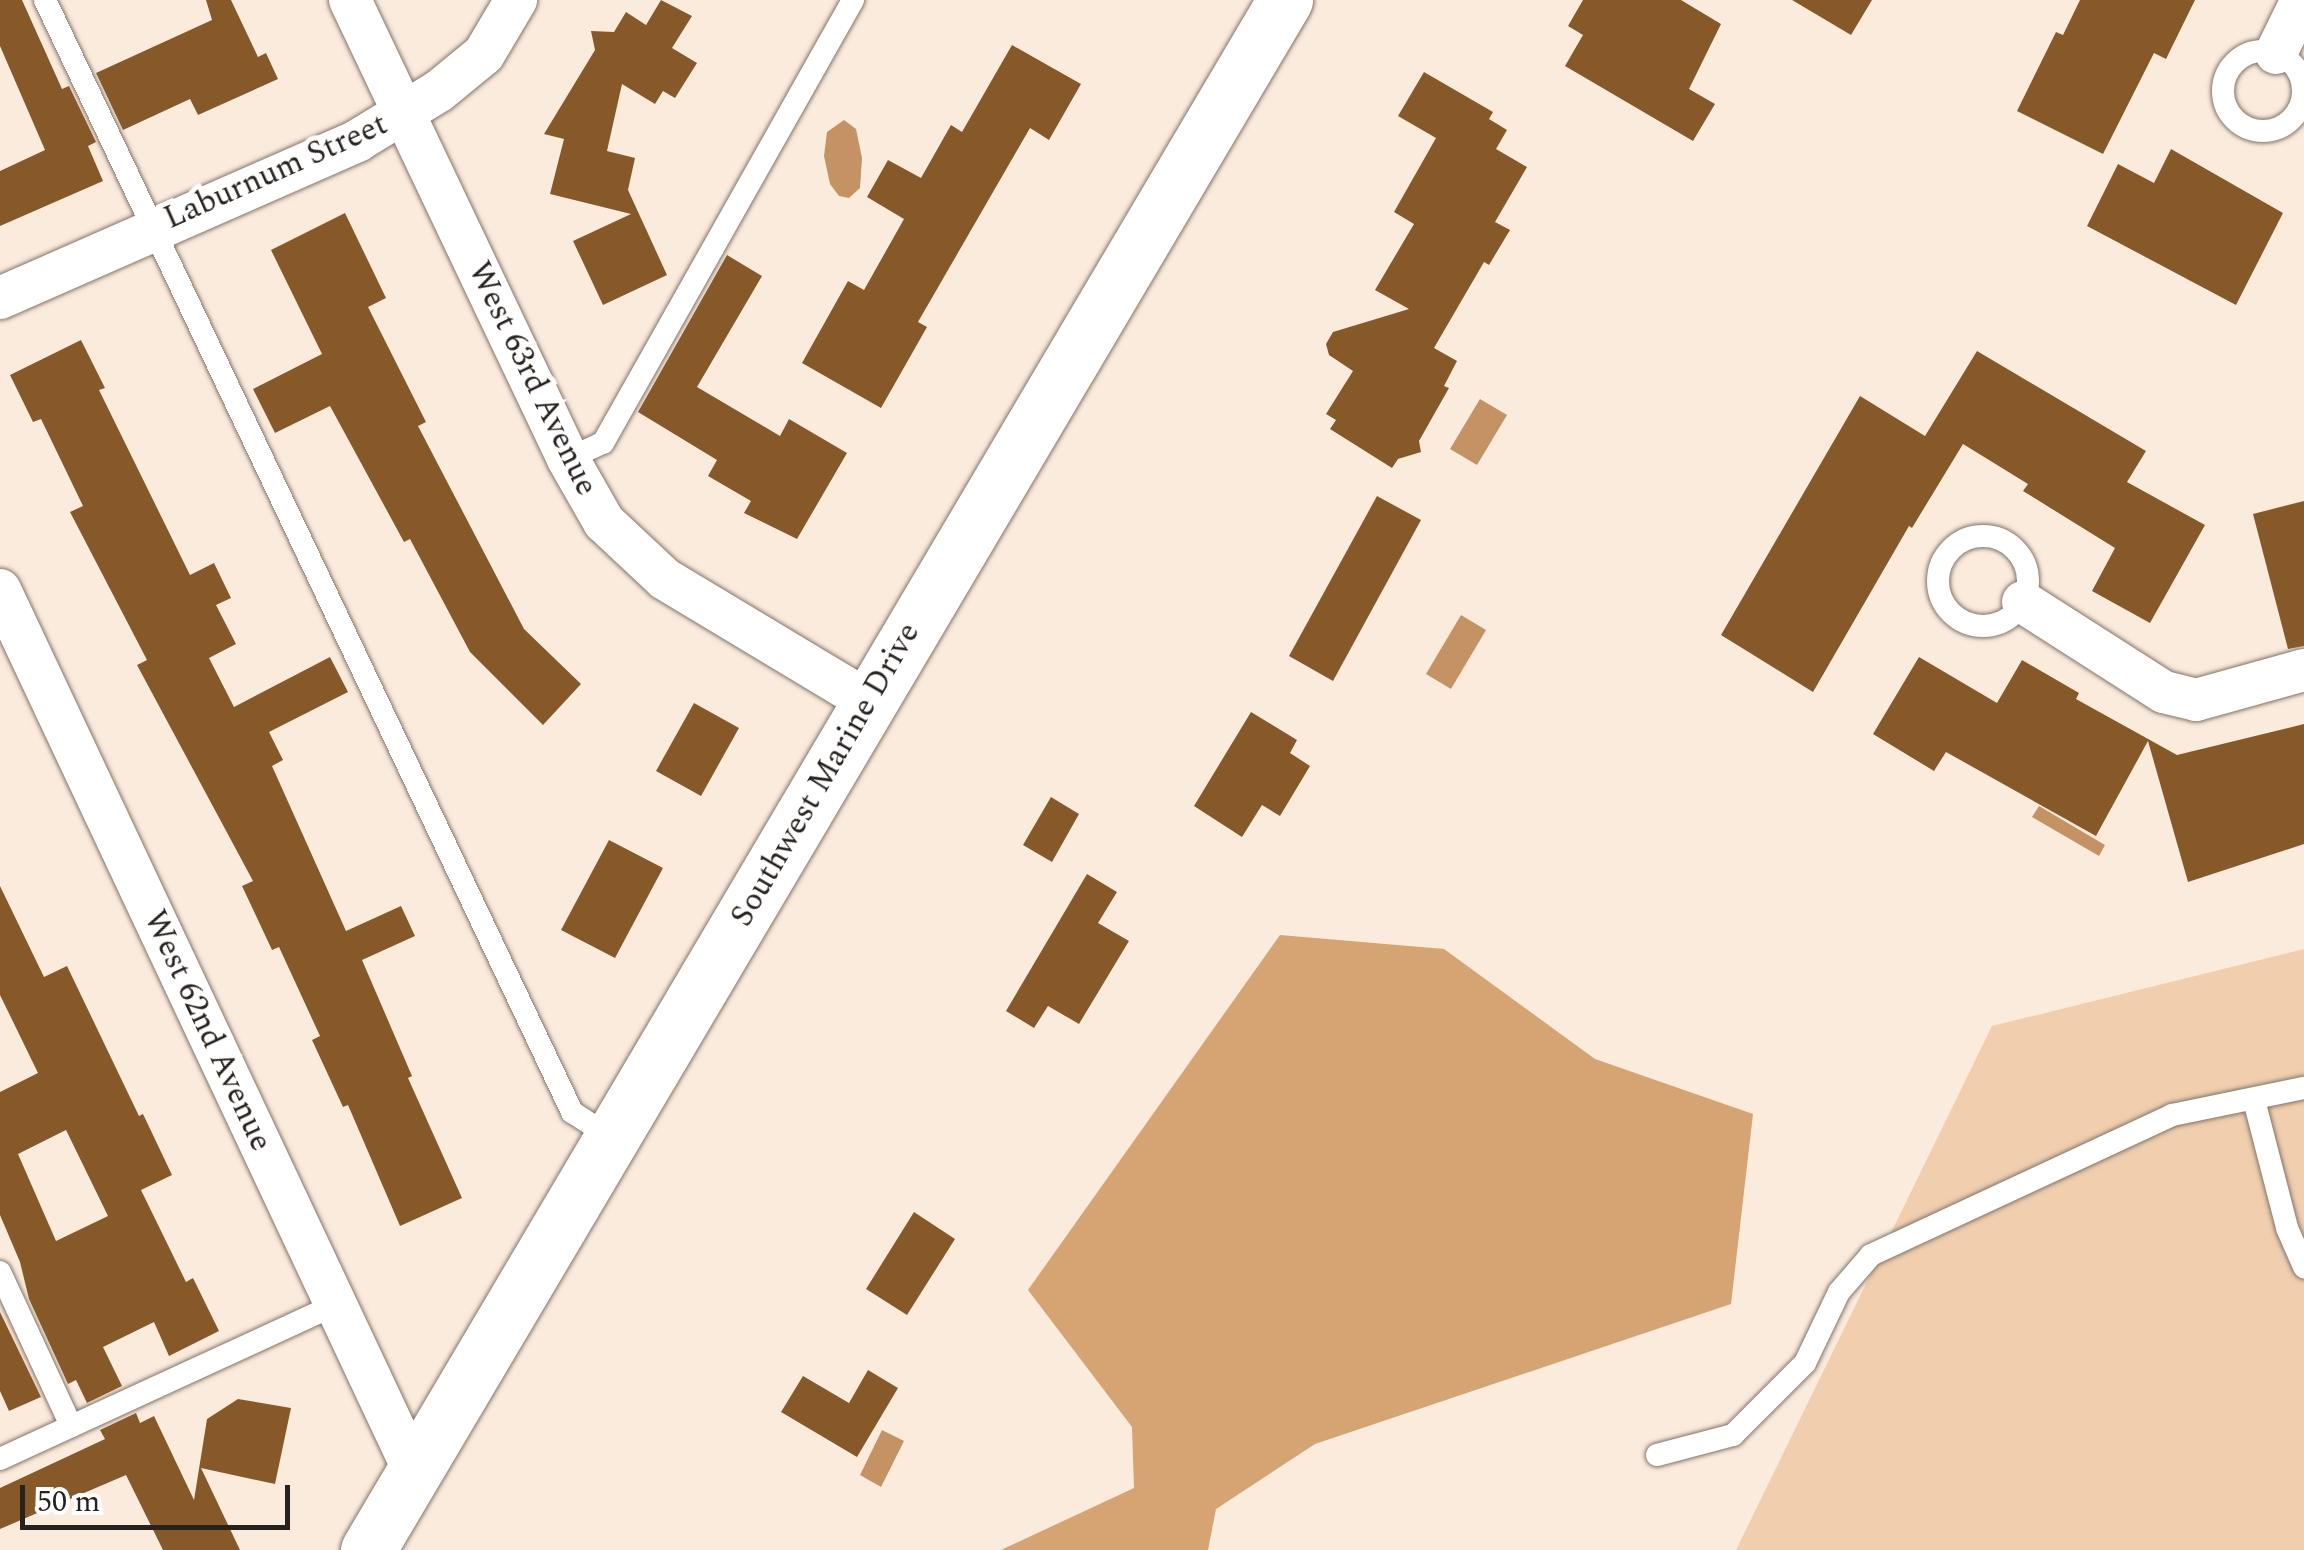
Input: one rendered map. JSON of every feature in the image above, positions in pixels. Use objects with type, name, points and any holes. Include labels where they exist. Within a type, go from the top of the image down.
[{"type":"main road","name":"Southwest Marine Drive","points":[[368,1550],[1285,0]]},
{"type":"street","name":"West 63rd Avenue","points":[[350,0],[568,460],[604,522],[665,579],[868,701]]},
{"type":"street","name":"Laburnum Street","points":[[0,298],[356,142],[439,91],[484,54],[516,0]]},
{"type":"street","points":[[2276,53],[2302,0]]},
{"type":"street","name":"West 62nd Avenue","points":[[0,590],[414,1471]]},
{"type":"street","points":[[2023,602],[2164,692],[2196,700],[2304,670]]},
{"type":"lane","points":[[45,0],[572,1112],[612,1138]]},
{"type":"lane","points":[[568,460],[604,443],[853,0]]},
{"type":"lane","points":[[1657,1455],[1732,1435],[1805,1364],[1839,1292],[1871,1255],[2172,1115],[2304,1088]]},
{"type":"lane","points":[[2254,1100],[2286,1228],[2304,1267]]},
{"type":"lane","points":[[0,1272],[70,1426]]},
{"type":"lane","points":[[0,1459],[336,1305]]},
{"type":"shaded area","points":[[844,120],[856,129],[862,158],[860,188],[849,198],[839,196],[830,184],[824,156],[827,132]]},
{"type":"shaded area","points":[[1480,399],[1507,415],[1477,465],[1450,449]]},
{"type":"shaded area","points":[[1461,615],[1486,630],[1451,689],[1426,674]]},
{"type":"shaded area","points":[[2039,806],[2105,845],[2099,856],[2032,817]]},
{"type":"shaded area","points":[[1280,935],[1444,949],[1595,1059],[1753,1114],[1731,1304],[1315,1444],[1216,1509],[1208,1550],[1001,1550],[1134,1488],[1132,1427],[1028,1290]]},
{"type":"shaded area","points":[[2304,949],[2304,1550],[1736,1550],[1992,1026]]},
{"type":"shaded area","points":[[882,1430],[904,1441],[881,1487],[860,1475]]},
{"type":"building","points":[[0,0],[22,0],[62,89],[69,86],[96,142],[88,146],[103,181],[0,226],[0,171],[45,150],[0,46]]},
{"type":"building","points":[[206,0],[231,0],[258,57],[266,53],[278,79],[198,115],[190,99],[123,130],[96,73],[212,20]]},
{"type":"building","points":[[661,0],[692,16],[672,48],[697,63],[675,98],[663,91],[655,104],[622,84],[607,151],[635,158],[628,190],[667,275],[603,305],[573,241],[631,214],[550,194],[564,139],[544,134],[595,50],[591,31],[614,32],[626,12],[646,25]]},
{"type":"building","points":[[1583,0],[1681,0],[1721,24],[1689,89],[1715,104],[1693,141],[1565,66],[1583,35],[1568,26]]},
{"type":"building","points":[[1792,0],[1872,0],[1851,35]]},
{"type":"building","points":[[2080,0],[2195,0],[2166,59],[2154,53],[2103,154],[2017,111],[2056,32],[2063,35]]},
{"type":"building","points":[[1012,45],[1081,84],[1049,140],[1030,128],[918,322],[927,327],[881,408],[802,363],[848,281],[864,290],[904,219],[867,197],[888,160],[921,178],[951,125],[962,132]]},
{"type":"building","points":[[1424,72],[1493,112],[1489,119],[1507,130],[1496,149],[1527,167],[1495,222],[1510,230],[1489,265],[1484,262],[1434,348],[1457,361],[1444,386],[1449,388],[1419,441],[1421,452],[1398,459],[1392,468],[1330,429],[1336,420],[1326,414],[1353,371],[1329,355],[1326,344],[1333,332],[1409,309],[1375,290],[1414,224],[1394,212],[1436,138],[1398,116]]},
{"type":"building","points":[[2171,149],[2283,213],[2236,305],[2087,226],[2118,164],[2154,183]]},
{"type":"building","points":[[345,213],[386,298],[368,307],[426,422],[418,426],[524,629],[581,684],[543,725],[470,652],[410,539],[404,542],[330,406],[275,433],[253,389],[322,354],[271,250]]},
{"type":"building","points":[[727,255],[762,276],[697,387],[780,436],[789,419],[847,453],[797,539],[744,513],[751,501],[708,476],[717,460],[638,412]]},
{"type":"building","points":[[81,340],[105,388],[99,390],[190,575],[214,563],[231,598],[216,605],[236,644],[209,658],[234,707],[330,657],[348,692],[269,732],[283,760],[272,766],[346,931],[401,906],[415,936],[362,960],[412,1076],[408,1078],[462,1198],[400,1226],[348,1105],[343,1107],[312,1040],[320,1036],[279,947],[272,950],[242,886],[253,881],[137,665],[147,660],[70,512],[83,506],[41,419],[33,422],[10,375]]},
{"type":"building","points":[[1977,351],[2146,451],[2127,482],[2205,525],[2150,623],[2092,591],[2115,548],[2023,491],[2028,484],[1963,444],[1912,528],[1909,526],[1813,692],[1721,635],[1860,396],[1925,436]]},
{"type":"building","points":[[1377,496],[1421,520],[1333,681],[1289,656]]},
{"type":"building","points":[[2304,501],[2304,646],[2288,649],[2253,514]]},
{"type":"building","points":[[1919,657],[1997,703],[2022,660],[2079,693],[2076,699],[2177,755],[2304,724],[2304,844],[2188,882],[2148,741],[2096,836],[1946,752],[1934,771],[1873,734]]},
{"type":"building","points":[[694,703],[739,728],[701,796],[656,771]]},
{"type":"building","points":[[1251,712],[1297,740],[1290,753],[1310,766],[1280,816],[1262,805],[1242,837],[1194,806]]},
{"type":"building","points":[[1051,797],[1079,814],[1052,862],[1023,845]]},
{"type":"building","points":[[609,840],[663,868],[615,958],[561,930]]},
{"type":"building","points":[[1087,874],[1117,892],[1098,923],[1129,941],[1079,1024],[1048,1006],[1034,1028],[1006,1011]]},
{"type":"building","points":[[0,886],[44,977],[67,966],[139,1116],[143,1114],[172,1175],[141,1190],[186,1282],[193,1278],[219,1331],[169,1356],[154,1322],[103,1347],[122,1386],[87,1403],[76,1380],[68,1384],[29,1299],[20,1262],[0,1215],[0,1092],[38,1073],[0,995]],"holes":[[[66,1130],[108,1216],[56,1241],[18,1154]]]},
{"type":"building","points":[[914,1212],[955,1239],[907,1315],[866,1289]]},
{"type":"building","points":[[0,1312],[41,1397],[9,1411],[0,1391]]},
{"type":"building","points":[[868,1370],[898,1388],[857,1457],[781,1412],[803,1376],[849,1403]]},
{"type":"building","points":[[238,1399],[291,1408],[275,1484],[201,1468],[240,1550],[163,1550],[126,1475],[0,1529],[0,1488],[105,1439],[100,1430],[136,1413],[140,1423],[154,1416],[194,1500],[207,1419]]}]
